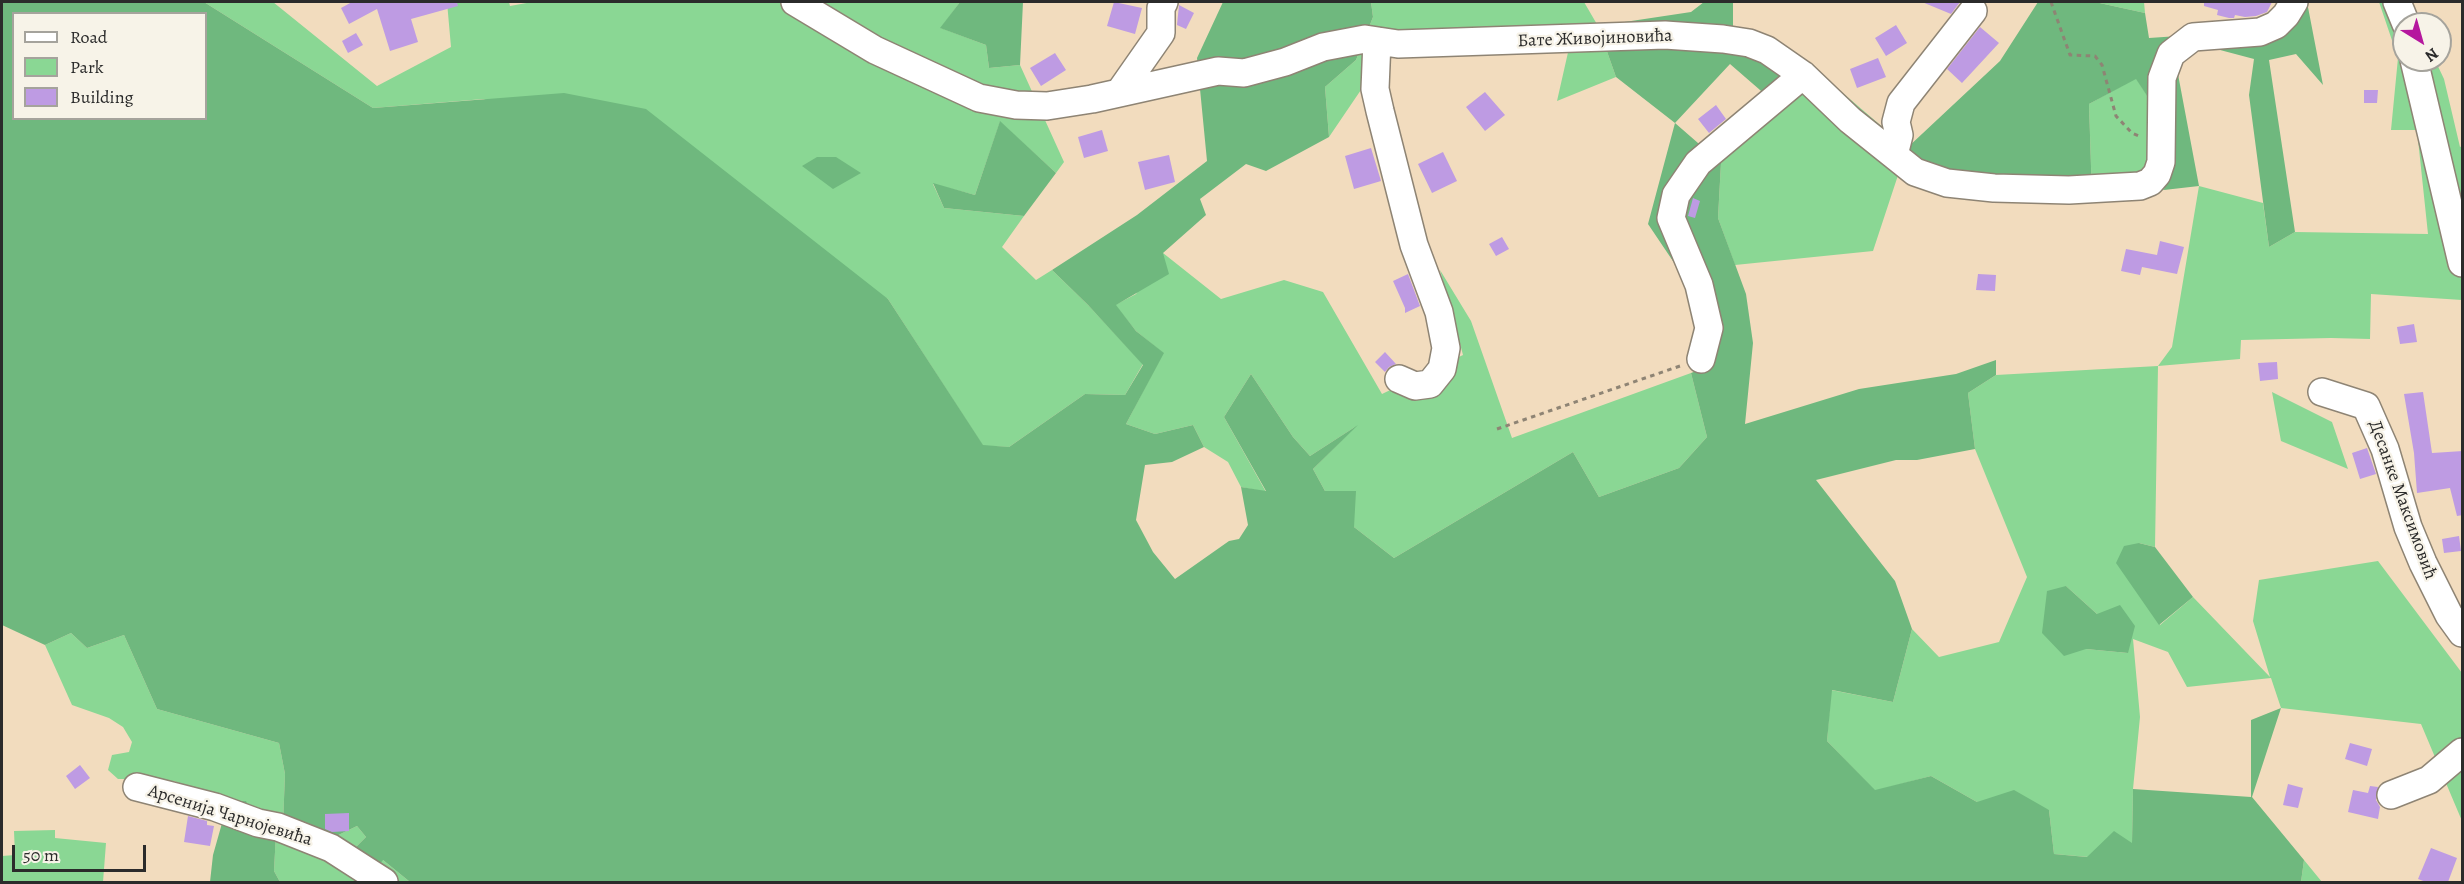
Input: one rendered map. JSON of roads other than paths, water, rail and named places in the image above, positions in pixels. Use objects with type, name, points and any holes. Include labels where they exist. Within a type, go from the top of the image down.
[{"type":"street","name":"Бате Живојиновића","points":[[795,2],[875,50],[979,98],[1016,105],[1047,106],[1218,71],[1244,73],[1285,62],[1323,47],[1365,39],[1398,44],[1665,35],[1723,39],[1749,43],[1767,50],[1803,75],[1850,120],[1916,172],[1947,183],[1994,188],[2069,190],[2140,186],[2150,182],[2157,174],[2161,162],[2162,78],[2171,54],[2193,37],[2260,32],[2281,20],[2294,2]]},
{"type":"street","points":[[1119,93],[1161,33],[1161,8],[1164,2]]},
{"type":"street","points":[[1894,155],[1899,135],[1896,122],[1901,103],[1973,11]]},
{"type":"street","points":[[1377,41],[1375,89],[1414,245],[1439,312],[1446,348],[1442,369],[1430,384],[1415,386],[1399,379]]},
{"type":"street","points":[[2417,72],[2463,263]]},
{"type":"street","points":[[1701,359],[1709,328],[1699,285],[1671,218],[1676,195],[1698,164],[1803,75]]},
{"type":"street","name":"Десанке Максимовић","points":[[2322,392],[2366,406],[2385,449],[2408,527],[2423,563],[2449,615],[2463,633]]},
{"type":"street","points":[[2391,795],[2429,780],[2463,752]]},
{"type":"street","name":"Арсенија Чарнојевића","points":[[136,787],[215,807],[258,823],[278,827],[331,848],[384,882]]}]
